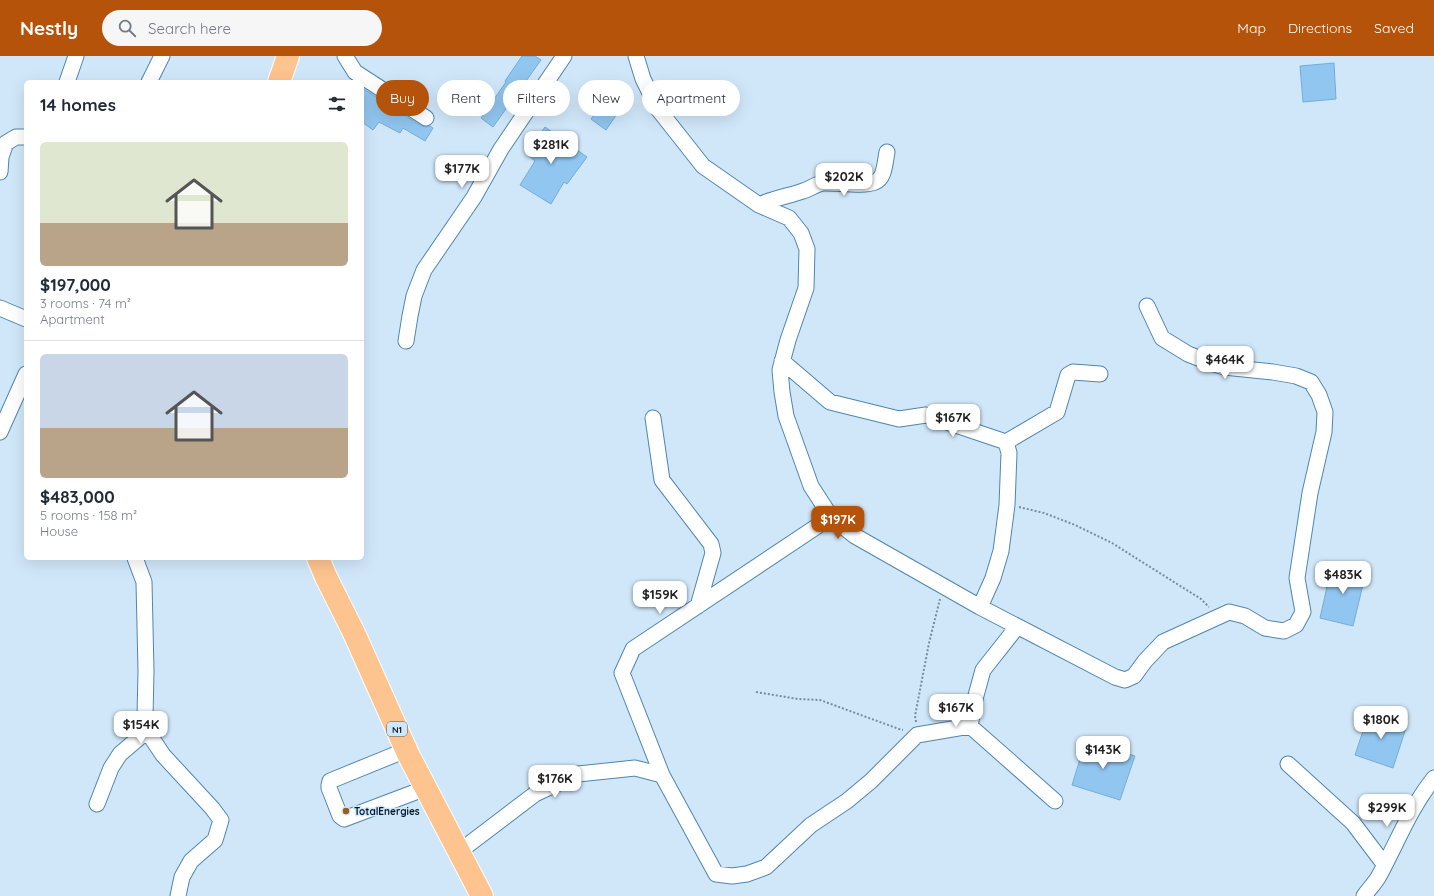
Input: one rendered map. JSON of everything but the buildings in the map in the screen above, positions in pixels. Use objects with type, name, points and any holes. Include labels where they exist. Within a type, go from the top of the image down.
[{"type":"highway","points":[[280,80],[288,56]]},
{"type":"highway","name":"N1","points":[[319,560],[354,633],[406,750],[460,851],[482,896]]},
{"type":"street","points":[[68,80],[76,56]]},
{"type":"street","points":[[150,80],[162,56]]},
{"type":"street","points":[[345,56],[352,77]]},
{"type":"street","points":[[406,341],[414,296],[424,270],[474,197],[501,149],[564,56]]},
{"type":"street","points":[[636,56],[643,78],[658,109],[704,166],[760,204],[789,218],[801,233],[807,249],[806,288],[782,361],[780,370],[782,392],[786,416],[811,486],[831,517],[855,536],[980,608],[1115,677],[1125,680],[1134,676],[1163,642],[1229,612],[1245,616],[1265,628],[1284,631],[1296,625],[1303,612],[1298,578],[1310,493],[1324,432],[1324,412],[1319,395],[1311,382],[1296,376],[1250,368],[1224,367],[1188,354],[1162,338],[1147,306]]},
{"type":"street","points":[[364,84],[426,118]]},
{"type":"street","points":[[0,172],[1,157],[6,143],[16,137],[24,137]]},
{"type":"street","points":[[760,204],[771,199],[803,191],[821,183],[865,184],[875,182],[880,179],[883,174],[887,152]]},
{"type":"street","points":[[0,308],[24,318]]},
{"type":"street","points":[[782,361],[830,402],[899,419],[926,415],[1006,442],[1057,412],[1068,375],[1073,372],[1100,374]]},
{"type":"street","points":[[0,432],[24,378]]},
{"type":"street","points":[[653,418],[662,480],[711,544],[713,553],[698,606]]},
{"type":"street","points":[[980,608],[993,578],[1000,551],[1007,504],[1009,453],[1006,442]]},
{"type":"street","points":[[831,517],[633,649],[622,673],[662,775],[716,874],[732,876],[747,874],[766,867],[811,825],[847,801],[871,781],[917,733],[970,726],[1055,801]]},
{"type":"street","points":[[136,560],[144,582],[146,671],[145,717],[147,731],[163,755],[222,820],[215,840],[191,861],[182,877],[178,896]]},
{"type":"street","points":[[970,726],[975,699],[983,670],[1018,627]]},
{"type":"street","points":[[97,804],[111,768],[120,754],[147,731]]},
{"type":"street","points":[[406,750],[330,781],[329,788],[340,816],[344,819],[426,788]]},
{"type":"street","points":[[1288,764],[1354,823],[1384,864]]},
{"type":"street","points":[[460,851],[535,794],[578,774],[635,768],[662,775]]},
{"type":"street","points":[[1364,896],[1378,876],[1408,817],[1425,789],[1434,778]]},
{"type":"path","points":[[1007,504],[1044,513],[1075,525],[1112,543],[1201,599],[1219,617]]},
{"type":"path","points":[[756,692],[798,699],[820,700],[899,730],[917,733],[916,716],[928,643],[943,587]]},
{"type":"place","name":"TotalEnergies","points":[[346,811]]}]
